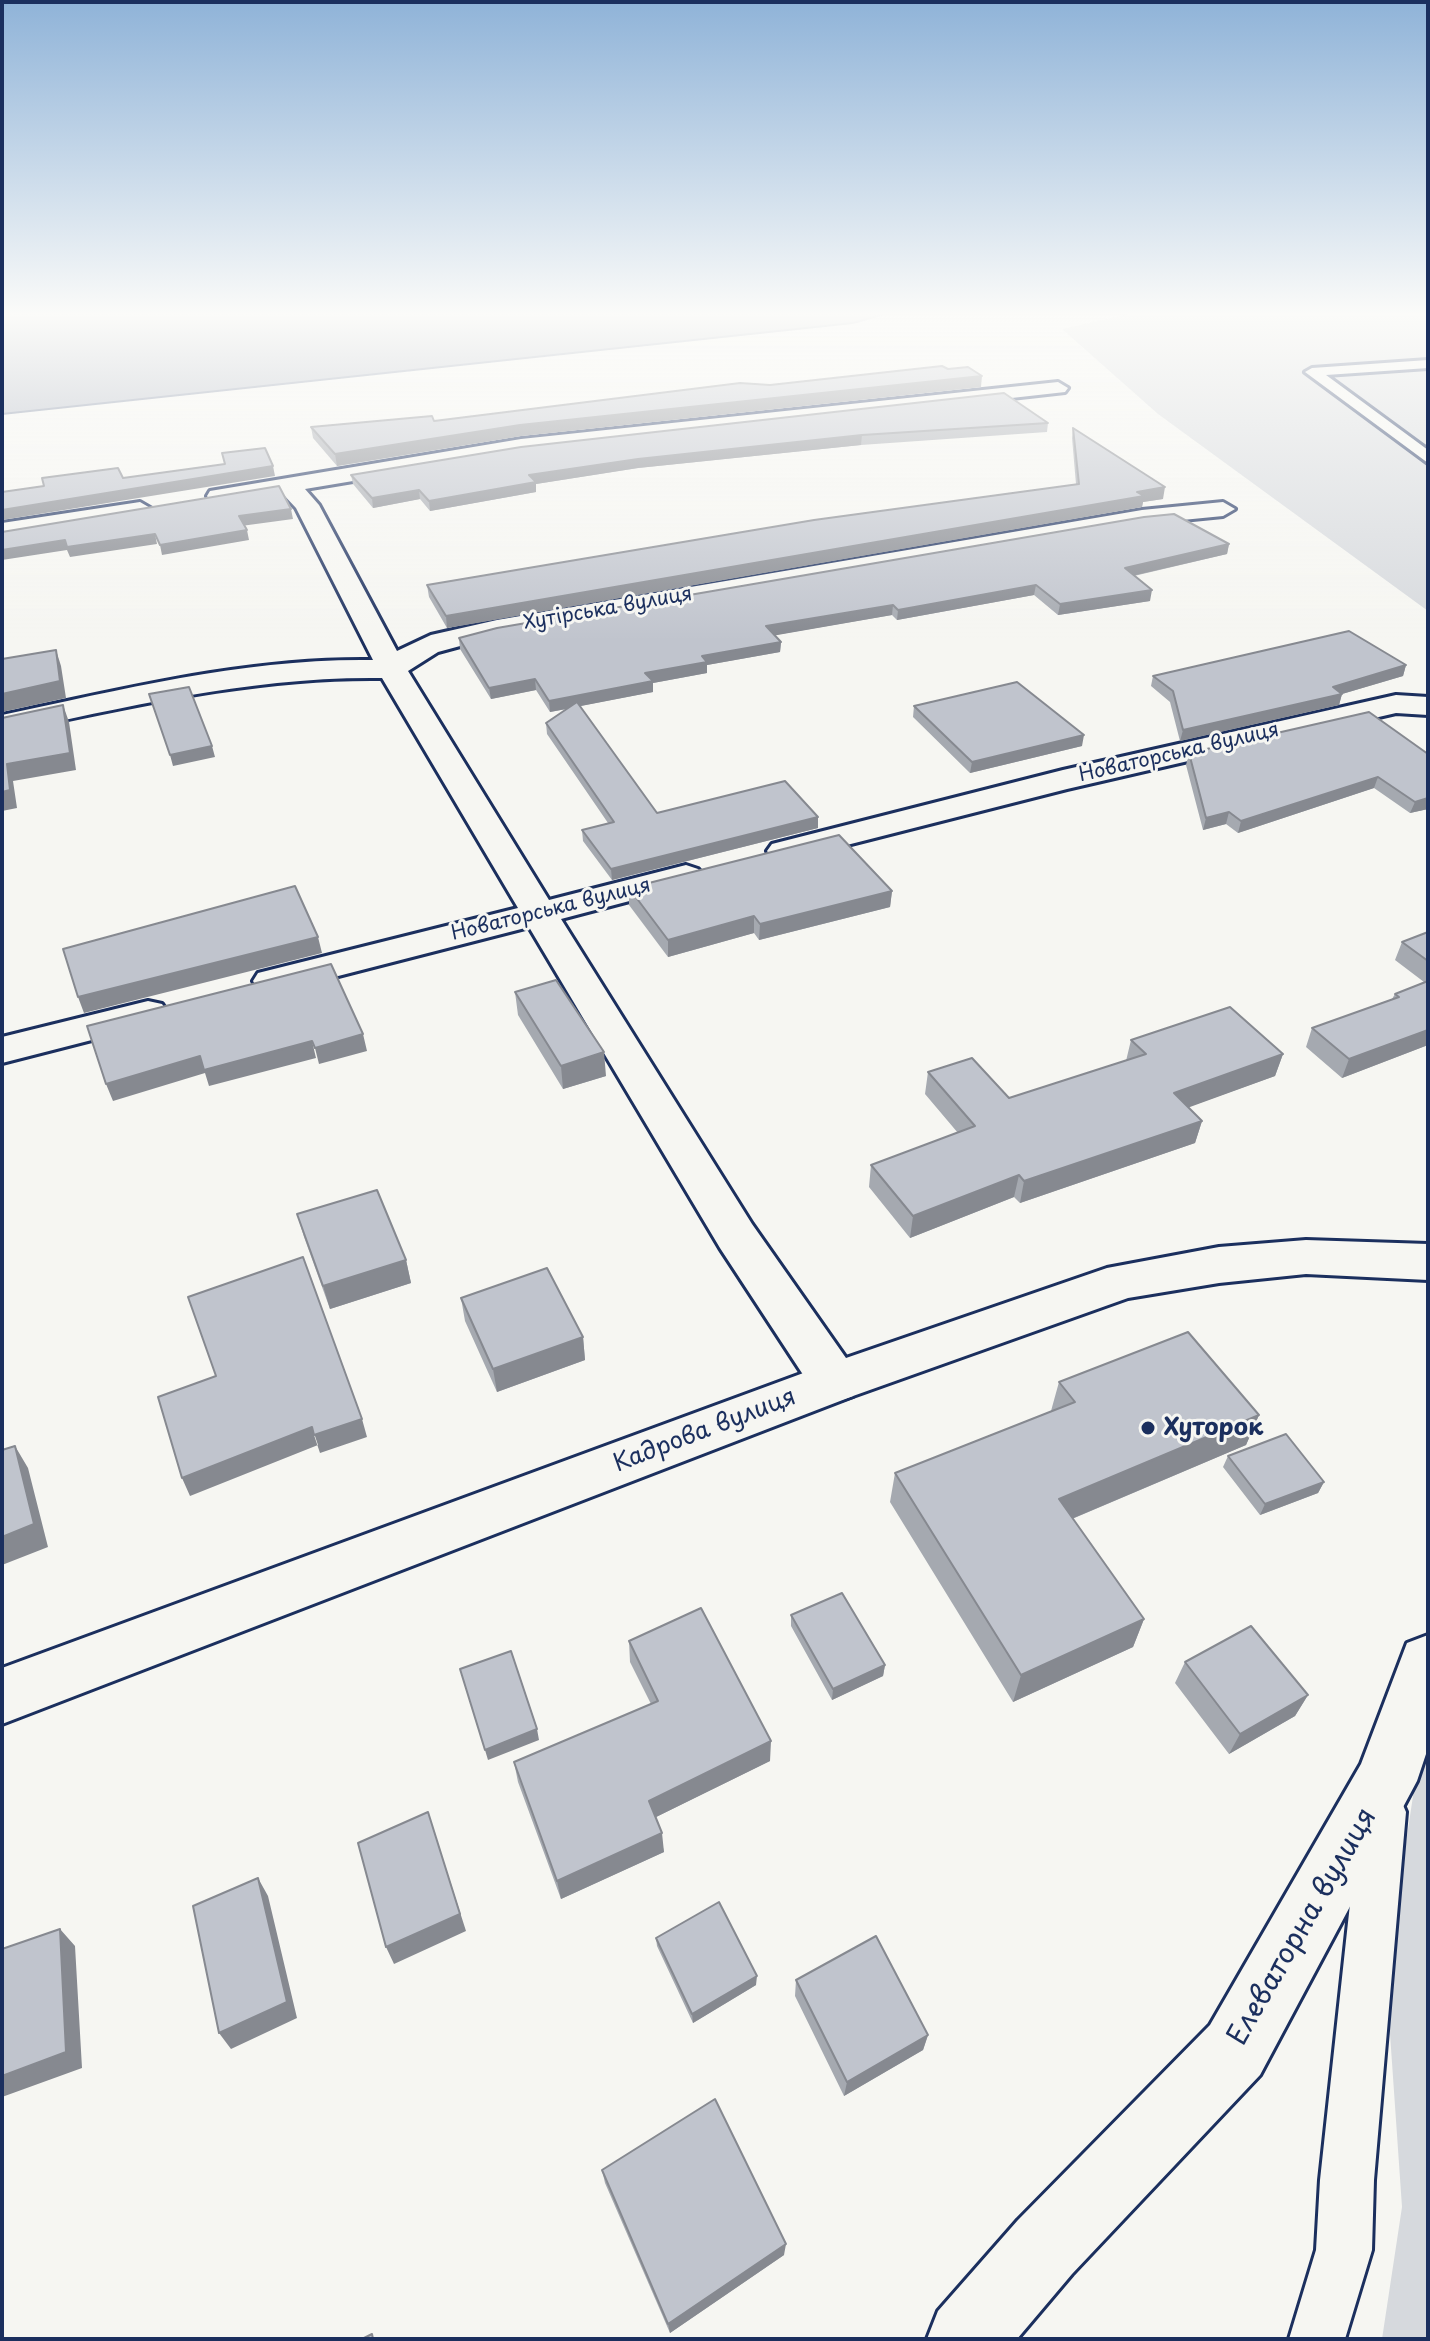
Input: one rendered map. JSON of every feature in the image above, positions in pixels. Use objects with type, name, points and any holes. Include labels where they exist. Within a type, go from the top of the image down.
[{"type":"street","points":[[198,500],[521,446],[732,423]]},
{"type":"street","points":[[288,485],[307,505],[392,669],[539,913],[736,1236],[835,1382]]},
{"type":"street","points":[[2,531],[168,505]]},
{"type":"street","name":"Хутірська вулиця","points":[[392,669],[407,655],[429,644],[497,628],[1142,517],[1223,509]]},
{"type":"street","points":[[2,724],[259,673],[310,668],[392,669]]},
{"type":"street","name":"Новаторська вулиця","points":[[247,988],[1063,780],[1396,704],[1428,706]]},
{"type":"street","points":[[2,1050],[186,1003]]},
{"type":"street","name":"Кадрова вулиця","points":[[2,1696],[835,1382],[1124,1281],[1219,1265],[1306,1257],[1428,1262]]},
{"type":"street","name":"Елеваторна вулиця","points":[[966,2339],[1045,2247],[1235,2050],[1386,1781],[1428,1662]]},
{"type":"lane","points":[[1381,423],[1428,458]]},
{"type":"lane","points":[[1317,2339],[1344,2250],[1347,2180],[1386,1781]]},
{"type":"shaded area","points":[[1171,423],[1428,423],[1428,611]]},
{"type":"shaded area","points":[[1428,1723],[1428,2339],[1382,2339],[1402,2207],[1386,1976],[1422,1736]]},
{"type":"building","points":[[352,423],[537,423],[335,454],[311,427]]},
{"type":"building","points":[[733,423],[1044,423],[862,435],[638,459],[529,475],[536,482],[429,501],[419,490],[372,498],[351,475],[521,447]]},
{"type":"building","points":[[1073,428],[1165,487],[1137,492],[1144,496],[446,616],[427,585],[814,520],[1079,484]]},
{"type":"building","points":[[265,448],[273,466],[2,510],[2,492],[44,486],[42,478],[118,468],[123,478],[225,464],[222,453]]},
{"type":"building","points":[[279,486],[291,509],[239,516],[247,530],[160,545],[155,534],[67,547],[65,540],[2,550],[2,532]]},
{"type":"building","points":[[1174,514],[1229,544],[1125,568],[1152,590],[1060,604],[1036,585],[898,610],[893,605],[766,626],[781,642],[702,656],[707,662],[645,673],[653,681],[549,701],[535,679],[489,688],[459,638],[497,628]]},
{"type":"building","points":[[1349,631],[1406,665],[1333,687],[1342,694],[1183,730],[1173,691],[1153,676]]},
{"type":"building","points":[[56,650],[60,681],[2,694],[2,659]]},
{"type":"building","points":[[1017,682],[1084,735],[972,762],[914,706]]},
{"type":"building","points":[[189,687],[212,746],[170,755],[149,694]]},
{"type":"building","points":[[577,702],[657,813],[785,781],[818,817],[611,869],[582,830],[614,822],[546,723]]},
{"type":"building","points":[[63,705],[70,753],[7,764],[10,790],[2,792],[2,718]]},
{"type":"building","points":[[1369,712],[1428,754],[1428,798],[1415,802],[1378,777],[1241,821],[1229,812],[1206,818],[1189,753]]},
{"type":"building","points":[[839,835],[892,891],[760,924],[754,916],[668,940],[629,888]]},
{"type":"building","points":[[295,886],[318,937],[78,997],[63,949]]},
{"type":"building","points":[[1428,932],[1428,961],[1402,942]]},
{"type":"building","points":[[331,964],[363,1034],[315,1048],[312,1041],[204,1070],[200,1056],[106,1084],[87,1026]]},
{"type":"building","points":[[556,980],[604,1052],[561,1066],[515,992]]},
{"type":"building","points":[[1428,981],[1428,1030],[1349,1059],[1312,1028],[1399,997],[1395,994]]},
{"type":"building","points":[[1230,1007],[1283,1054],[1174,1093],[1202,1121],[1024,1181],[1019,1175],[913,1216],[871,1165],[975,1126],[928,1072],[972,1058],[1009,1098],[1146,1054],[1131,1040]]},
{"type":"building","points":[[377,1190],[406,1260],[323,1286],[297,1214]]},
{"type":"building","points":[[303,1257],[362,1419],[314,1435],[312,1427],[182,1478],[158,1397],[216,1376],[188,1297]]},
{"type":"building","points":[[547,1268],[583,1337],[493,1369],[461,1298]]},
{"type":"building","points":[[1188,1332],[1259,1415],[1059,1499],[1144,1619],[1021,1675],[895,1473],[1075,1402],[1059,1382]]},
{"type":"building","points":[[1286,1434],[1324,1482],[1265,1504],[1228,1456]]},
{"type":"building","points":[[15,1446],[34,1524],[2,1537],[2,1450]]},
{"type":"building","points":[[842,1593],[885,1665],[833,1689],[791,1615]]},
{"type":"building","points":[[701,1608],[771,1741],[649,1801],[662,1833],[557,1881],[514,1762],[658,1701],[629,1641]]},
{"type":"building","points":[[1251,1626],[1308,1695],[1240,1734],[1185,1662]]},
{"type":"building","points":[[511,1651],[537,1729],[485,1750],[460,1669]]},
{"type":"building","points":[[428,1812],[460,1914],[386,1947],[358,1843]]},
{"type":"building","points":[[258,1878],[287,2002],[219,2033],[193,1906]]},
{"type":"building","points":[[719,1902],[757,1976],[692,2014],[656,1938]]},
{"type":"building","points":[[60,1929],[66,2052],[2,2076],[2,1949]]},
{"type":"building","points":[[876,1936],[928,2035],[847,2082],[796,1980]]},
{"type":"building","points":[[715,2099],[786,2244],[668,2324],[602,2170]]},
{"type":"place","name":"Хуторок","points":[[1148,1428]]}]
